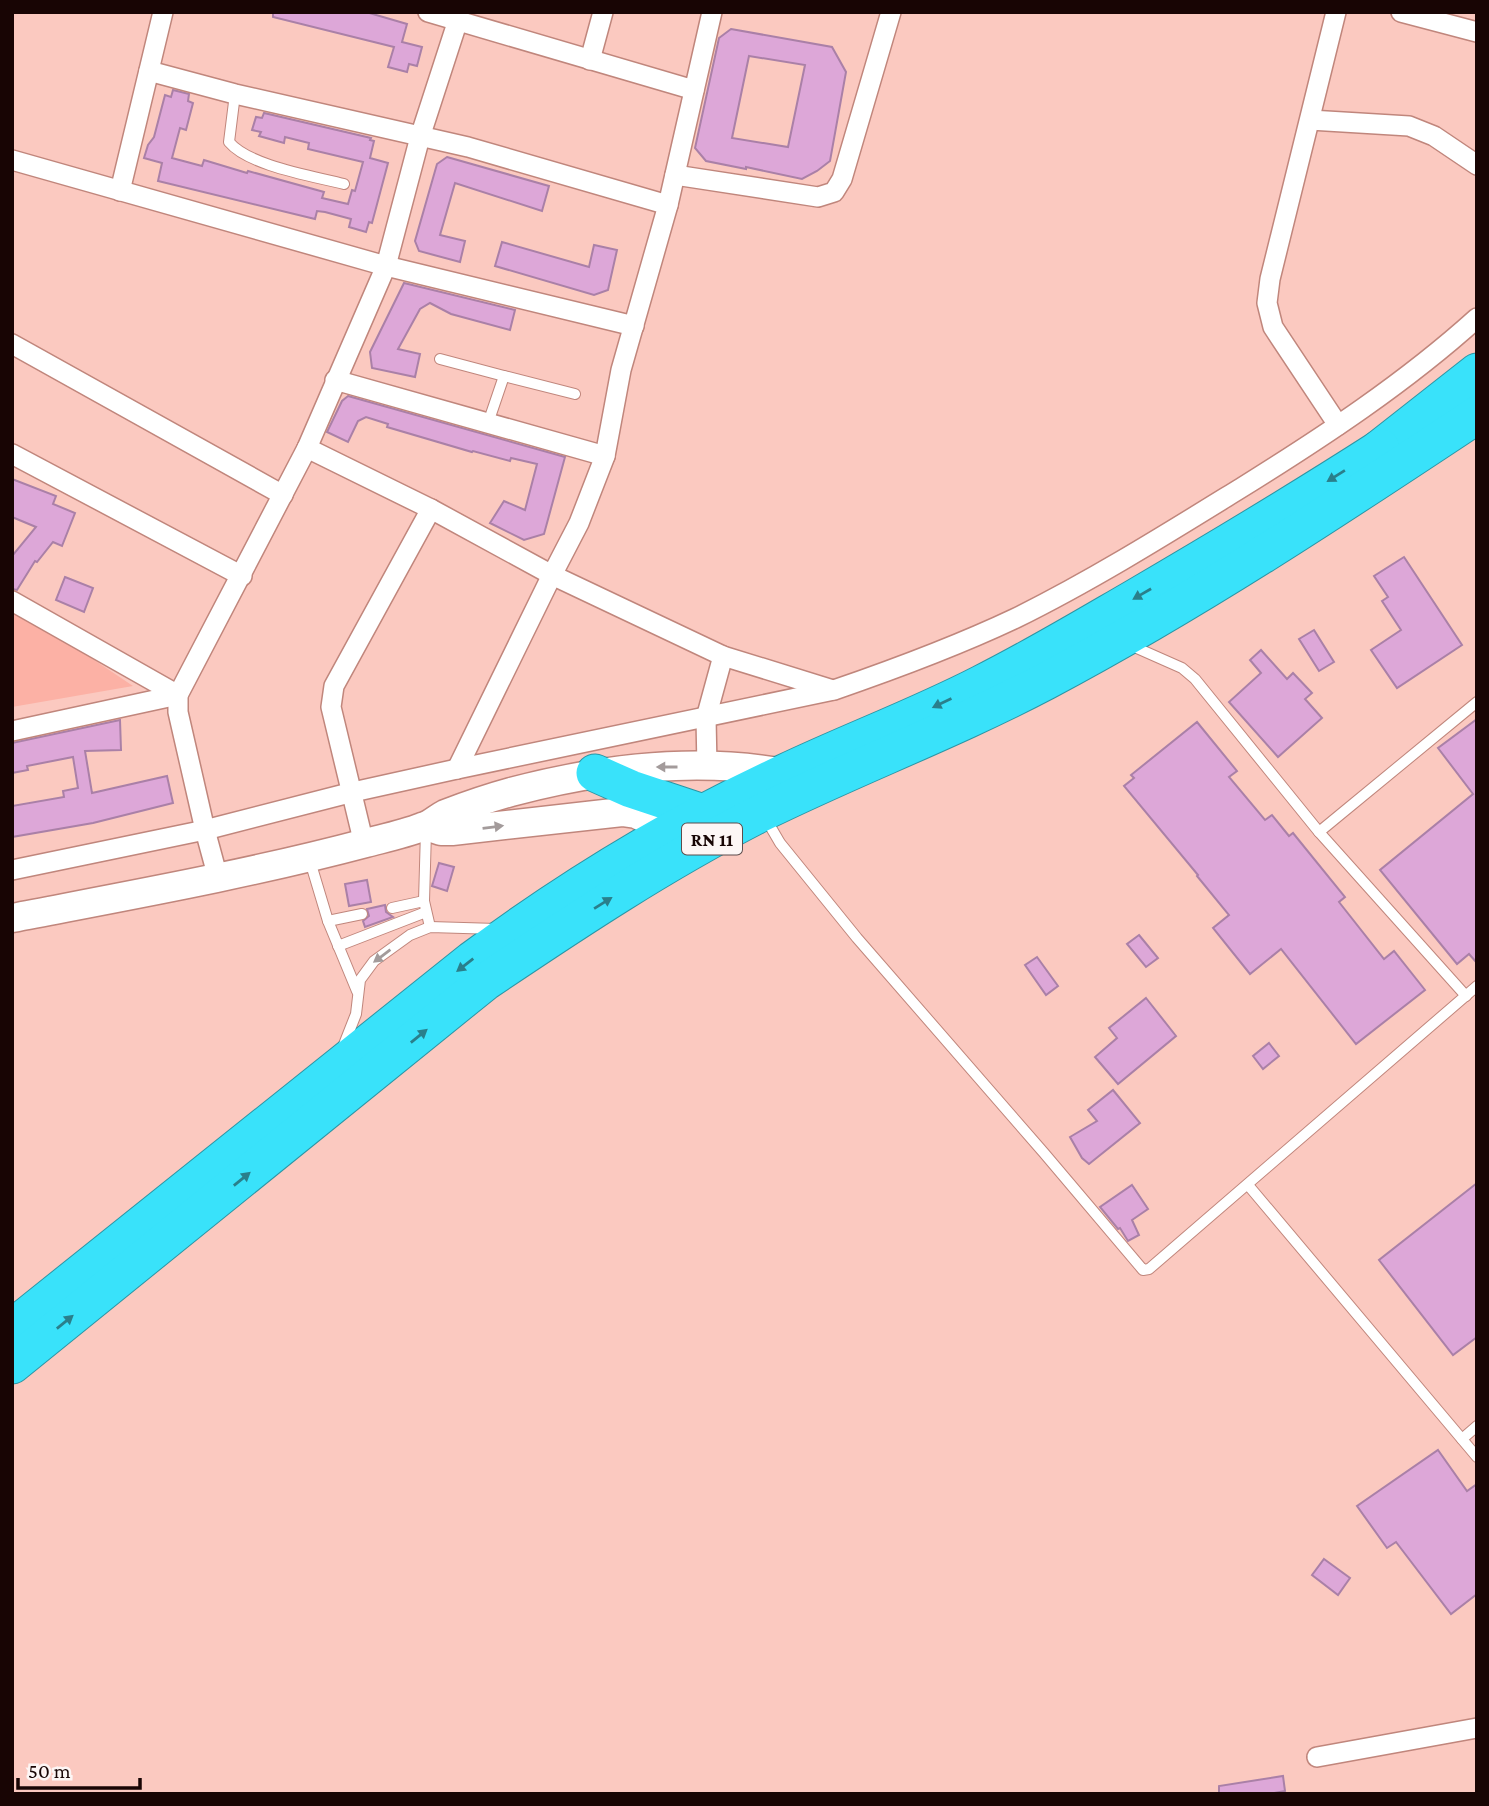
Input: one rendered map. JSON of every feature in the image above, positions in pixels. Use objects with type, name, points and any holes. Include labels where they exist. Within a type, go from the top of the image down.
[{"type":"highway","points":[[1379,449],[1477,372]]},
{"type":"highway","name":"RN 11","points":[[12,1328],[330,1072],[515,928],[670,830],[784,773],[939,705],[1039,654],[1259,525],[1477,387]]},
{"type":"highway","name":"RN 11","points":[[12,1365],[485,982],[567,925],[645,876],[762,813],[984,712],[1120,640],[1282,542],[1477,415]]},
{"type":"highway","points":[[595,773],[631,789],[703,813]]},
{"type":"street","points":[[120,191],[163,12]]},
{"type":"street","points":[[428,12],[694,90]]},
{"type":"street","points":[[590,60],[603,12]]},
{"type":"street","points":[[457,769],[579,523],[605,457],[621,370],[668,205],[712,12]]},
{"type":"street","points":[[675,176],[818,197],[834,192],[842,179],[891,12]]},
{"type":"street","points":[[1336,12],[1270,279],[1267,303],[1273,327],[1339,425]]},
{"type":"street","points":[[1401,12],[1477,32]]},
{"type":"street","points":[[218,878],[178,712],[178,695],[307,448],[386,266],[420,137],[458,20]]},
{"type":"street","points":[[149,71],[235,94],[468,147],[668,205]]},
{"type":"street","points":[[1310,120],[1409,126],[1434,136],[1477,164]]},
{"type":"street","points":[[12,160],[386,266],[634,326]]},
{"type":"street","points":[[12,870],[205,830],[353,792],[457,769],[834,690],[889,672],[1017,617],[1181,525],[1339,425],[1444,348],[1477,318]]},
{"type":"street","points":[[12,344],[283,495]]},
{"type":"street","points":[[335,380],[605,457]]},
{"type":"street","points":[[307,448],[431,509],[552,575],[723,656],[834,690]]},
{"type":"street","points":[[12,454],[242,576]]},
{"type":"street","points":[[364,844],[331,708],[334,686],[431,509]]},
{"type":"street","points":[[12,601],[178,695]]},
{"type":"street","points":[[707,767],[706,718],[723,656]]},
{"type":"street","points":[[12,731],[178,695]]},
{"type":"street","points":[[12,918],[218,878],[364,844],[426,826],[442,815],[510,793],[595,773],[645,767],[707,767],[765,769],[784,773]]},
{"type":"street","points":[[426,826],[452,831],[622,812],[636,814],[670,830]]},
{"type":"street","points":[[1317,1757],[1477,1728]]},
{"type":"lane","points":[[235,94],[229,142],[237,152],[251,159],[344,184]]},
{"type":"lane","points":[[440,359],[575,394]]},
{"type":"lane","points":[[488,423],[504,376]]},
{"type":"lane","points":[[1120,640],[1182,668],[1195,679],[1319,832],[1466,996]]},
{"type":"lane","points":[[1319,832],[1477,702]]},
{"type":"lane","points":[[762,813],[780,843],[857,939],[1035,1142],[1139,1269],[1149,1269],[1477,986]]},
{"type":"lane","points":[[426,826],[424,901],[430,927]]},
{"type":"lane","points":[[309,857],[328,921],[357,992]]},
{"type":"lane","points":[[392,908],[424,901]]},
{"type":"lane","points":[[338,946],[426,912]]},
{"type":"lane","points":[[328,921],[362,914]]},
{"type":"lane","points":[[330,1072],[352,1027],[360,980],[374,961],[410,935],[430,927],[515,928]]},
{"type":"lane","points":[[1248,1185],[1477,1457]]},
{"type":"lane","points":[[1462,1438],[1477,1426]]},
{"type":"shaded area","points":[[12,605],[133,686],[12,707]]},
{"type":"building","points":[[273,12],[366,12],[407,24],[402,42],[422,47],[417,66],[409,64],[407,72],[388,67],[394,47],[273,17]]},
{"type":"building","points":[[731,29],[832,47],[846,72],[830,161],[802,179],[706,161],[695,148],[719,38]],"holes":[[[749,56],[805,65],[788,147],[732,138]]]},
{"type":"building","points":[[173,90],[189,94],[188,101],[193,103],[186,130],[180,128],[172,158],[202,166],[204,160],[247,173],[248,171],[324,192],[322,198],[348,204],[352,190],[355,191],[363,162],[308,149],[309,143],[285,137],[284,143],[259,136],[261,132],[252,130],[256,117],[262,118],[264,113],[371,138],[370,140],[374,141],[370,158],[388,163],[372,223],[369,222],[366,232],[349,227],[351,219],[325,212],[317,211],[315,219],[158,181],[162,163],[144,158],[154,137],[165,95],[171,97]]},
{"type":"building","points":[[447,157],[549,186],[542,211],[455,183],[440,235],[465,241],[460,262],[419,251],[415,241],[437,164]]},
{"type":"building","points":[[502,242],[589,267],[594,245],[617,250],[608,290],[594,295],[495,266]]},
{"type":"building","points":[[404,283],[515,310],[510,330],[451,314],[430,303],[420,309],[398,349],[420,354],[415,377],[372,368],[370,352]]},
{"type":"building","points":[[348,396],[565,457],[544,534],[524,540],[490,523],[504,501],[525,510],[537,464],[472,452],[387,427],[388,424],[366,417],[358,421],[348,442],[327,432],[342,401]]},
{"type":"building","points":[[12,479],[56,496],[53,504],[75,513],[62,546],[53,542],[37,562],[35,561],[17,590],[12,589],[12,556],[36,527],[12,517]]},
{"type":"building","points":[[1404,557],[1462,645],[1397,688],[1371,650],[1401,630],[1382,601],[1388,597],[1374,576]]},
{"type":"building","points":[[65,577],[93,588],[84,612],[56,600]]},
{"type":"building","points":[[1314,630],[1334,662],[1319,671],[1299,639]]},
{"type":"building","points":[[1261,650],[1287,679],[1293,673],[1312,693],[1305,699],[1322,718],[1278,757],[1229,702],[1261,673],[1250,660]]},
{"type":"building","points":[[1477,719],[1477,963],[1469,954],[1457,964],[1380,870],[1473,794],[1438,748]]},
{"type":"building","points":[[120,720],[121,750],[85,751],[92,793],[167,776],[173,803],[93,823],[12,837],[12,806],[64,797],[63,791],[78,788],[73,757],[27,766],[28,770],[12,773],[12,743]]},
{"type":"building","points":[[1197,722],[1237,771],[1229,777],[1265,820],[1272,815],[1289,836],[1293,833],[1345,897],[1339,902],[1384,959],[1394,951],[1425,990],[1356,1044],[1281,949],[1250,974],[1213,928],[1229,915],[1124,786],[1134,778],[1131,775]]},
{"type":"building","points":[[439,863],[454,867],[447,891],[432,886]]},
{"type":"building","points":[[367,880],[371,902],[349,906],[345,884]]},
{"type":"building","points":[[385,905],[386,912],[393,917],[365,927],[363,921],[369,916],[367,909]]},
{"type":"building","points":[[1139,935],[1158,958],[1146,967],[1127,944]]},
{"type":"building","points":[[1037,957],[1058,986],[1046,995],[1025,965]]},
{"type":"building","points":[[1146,998],[1176,1036],[1118,1084],[1095,1057],[1117,1038],[1109,1028]]},
{"type":"building","points":[[1269,1043],[1279,1056],[1263,1069],[1253,1056]]},
{"type":"building","points":[[1113,1090],[1140,1123],[1089,1164],[1082,1158],[1070,1137],[1097,1121],[1088,1110]]},
{"type":"building","points":[[1477,1183],[1477,1337],[1453,1355],[1379,1260]]},
{"type":"building","points":[[1132,1185],[1148,1209],[1132,1220],[1139,1235],[1128,1241],[1100,1207]]},
{"type":"building","points":[[1438,1450],[1467,1491],[1477,1484],[1477,1594],[1451,1614],[1396,1542],[1387,1548],[1357,1506]]},
{"type":"building","points":[[1324,1559],[1350,1578],[1338,1595],[1312,1575]]},
{"type":"building","points":[[1283,1776],[1285,1791],[1268,1794],[1219,1794],[1219,1786]]}]
